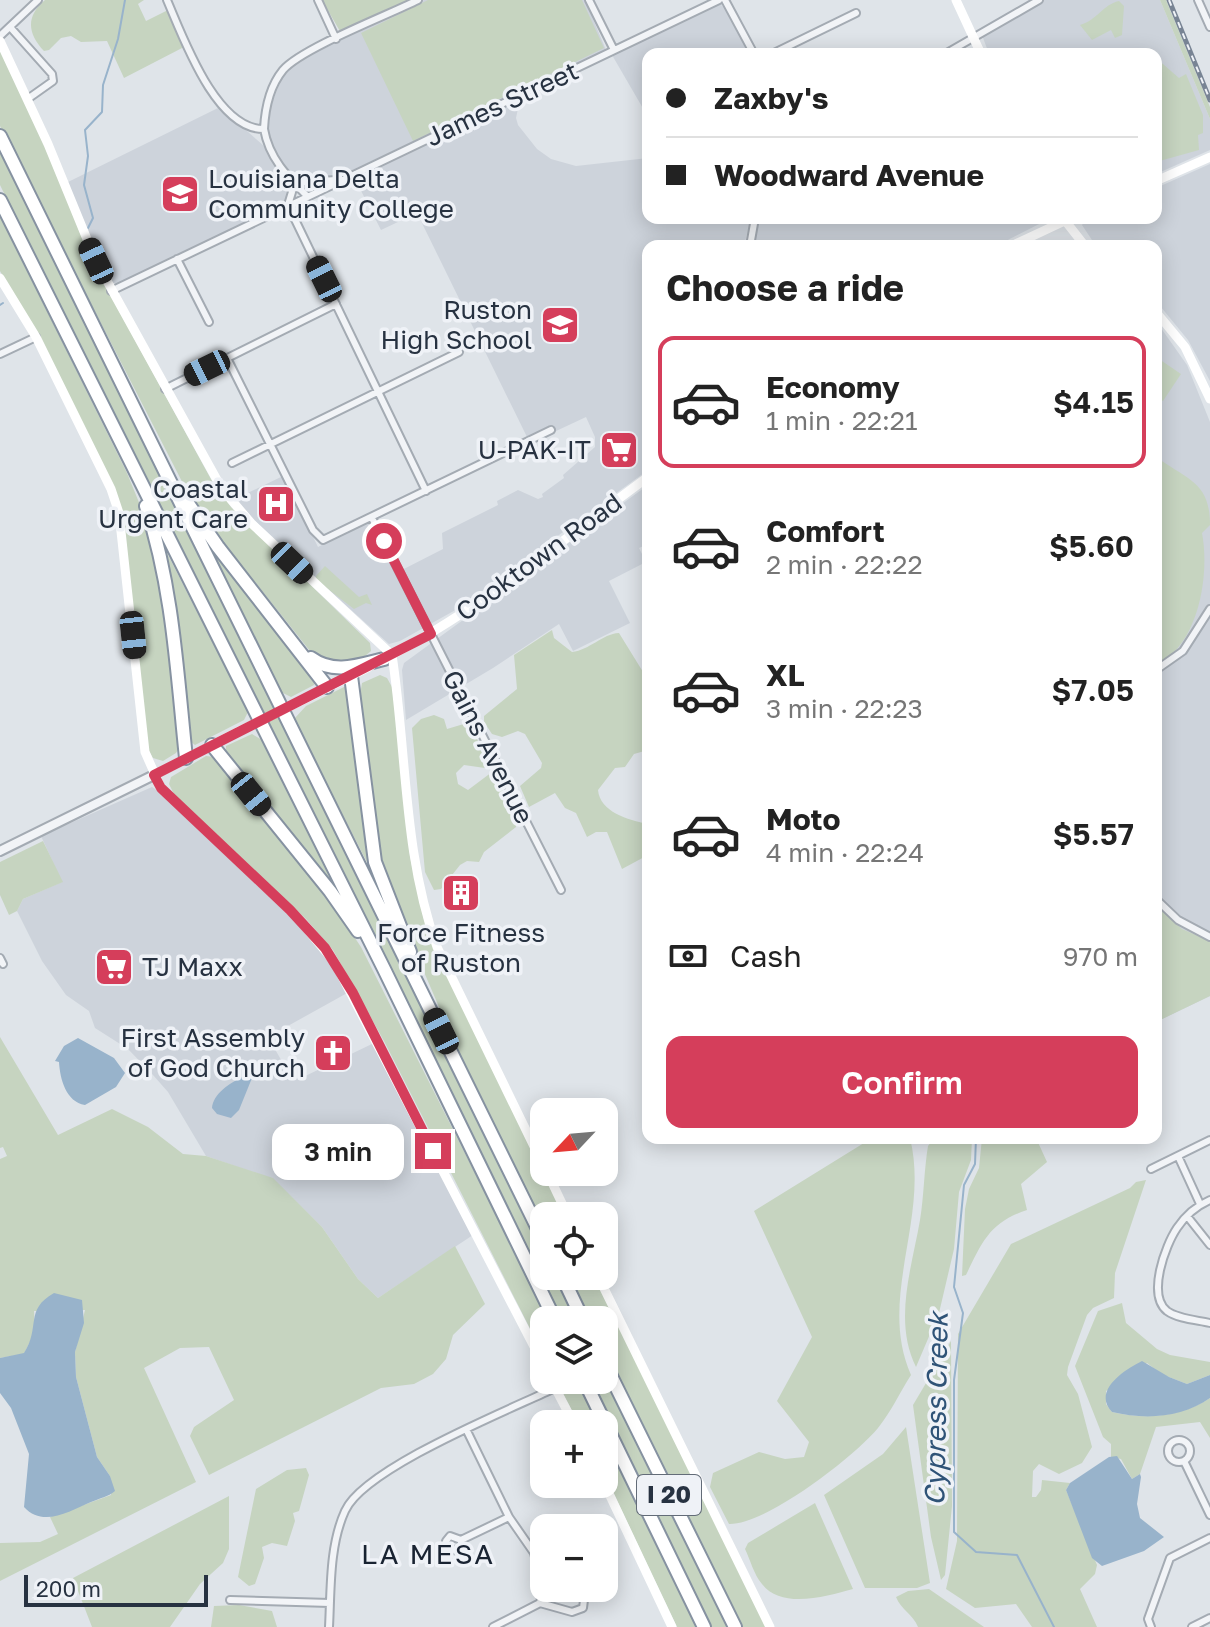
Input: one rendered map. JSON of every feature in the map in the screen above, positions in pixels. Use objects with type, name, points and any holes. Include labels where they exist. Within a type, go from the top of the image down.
[{"type":"highway","points":[[0,136],[530,1213]]},
{"type":"highway","points":[[0,200],[384,969],[548,1306]]},
{"type":"highway","points":[[120,440],[148,512],[165,568],[186,758]]},
{"type":"highway","points":[[155,451],[218,547],[327,687]]},
{"type":"highway","points":[[302,651],[315,661],[333,668],[388,657]]},
{"type":"highway","points":[[351,676],[375,862],[428,1005]]},
{"type":"highway","points":[[212,745],[330,891],[384,969]]},
{"type":"highway","name":"I 20","points":[[618,1390],[735,1627]]},
{"type":"highway","name":"I 20","points":[[591,1394],[704,1627]]},
{"type":"main road","points":[[956,0],[978,48]]},
{"type":"main road","points":[[0,39],[29,98],[81,230],[204,460],[234,505],[388,657],[413,851],[425,914],[437,947],[530,1138]]},
{"type":"main road","points":[[1162,178],[1210,157]]},
{"type":"main road","points":[[1023,240],[1056,224]]},
{"type":"main road","points":[[0,278],[36,337],[111,489],[119,513],[145,752],[154,775],[161,788],[297,917],[335,963],[530,1339]]},
{"type":"main road","points":[[1162,319],[1185,347],[1210,399]]},
{"type":"main road","name":"Cooktown Road","points":[[154,775],[431,634],[642,481]]},
{"type":"main road","points":[[605,1290],[770,1627]]},
{"type":"main road","points":[[611,1498],[672,1627]]},
{"type":"street","points":[[0,39],[38,0]]},
{"type":"street","points":[[167,0],[213,92],[243,125],[264,129]]},
{"type":"street","points":[[318,0],[336,39]]},
{"type":"street","points":[[307,196],[288,178],[272,156],[264,129],[265,113],[280,73],[298,57],[418,0]]},
{"type":"street","points":[[589,0],[614,50]]},
{"type":"street","name":"James Street","points":[[111,291],[719,0]]},
{"type":"street","points":[[725,0],[751,48]]},
{"type":"street","points":[[956,48],[1039,0]]},
{"type":"street","points":[[1198,0],[1210,27]]},
{"type":"street","points":[[784,48],[856,13]]},
{"type":"street","points":[[10,27],[52,74],[53,81],[46,89],[29,98]]},
{"type":"street","points":[[288,178],[318,182],[347,177]]},
{"type":"street","points":[[288,178],[292,192],[288,205],[426,491]]},
{"type":"street","points":[[177,259],[209,322]]},
{"type":"street","points":[[165,389],[336,304]]},
{"type":"street","points":[[0,354],[36,337]]},
{"type":"street","points":[[232,463],[459,352]]},
{"type":"street","points":[[227,358],[320,539],[332,539],[551,430]]},
{"type":"street","name":"Gains Avenue","points":[[372,518],[561,890]]},
{"type":"street","points":[[1162,666],[1183,651],[1210,609]]},
{"type":"street","name":"Cooktown Road","points":[[0,851],[154,775]]},
{"type":"street","points":[[1162,905],[1178,920],[1210,937]]},
{"type":"street","points":[[1151,1169],[1210,1140]]},
{"type":"street","points":[[1178,1156],[1200,1204]]},
{"type":"street","points":[[1210,1200],[1200,1204],[1187,1216],[1172,1238],[1157,1282],[1158,1296],[1169,1312],[1210,1323]]},
{"type":"street","points":[[1187,1216],[1210,1245]]},
{"type":"street","points":[[329,1627],[334,1556],[345,1509],[361,1490],[384,1474],[535,1394]]},
{"type":"street","points":[[467,1431],[509,1517],[530,1547]]},
{"type":"street","points":[[1184,1461],[1210,1515]]},
{"type":"street","points":[[461,1540],[509,1517]]},
{"type":"street","points":[[1151,1627],[1148,1619],[1170,1558],[1210,1538]]},
{"type":"street","points":[[230,1600],[330,1603]]},
{"type":"street","points":[[493,1627],[540,1603],[572,1612],[583,1608],[584,1602]]},
{"type":"street","points":[[1192,1627],[1210,1618]]},
{"type":"shaded area","points":[[424,0],[585,0],[606,50],[338,177],[309,181],[289,174],[272,148],[267,133],[269,110],[284,73],[302,58]]},
{"type":"shaded area","points":[[1044,0],[1160,0],[1210,119],[1210,150],[1162,171],[1162,48],[987,48],[982,35]]},
{"type":"shaded area","points":[[720,4],[726,9],[746,48],[642,48],[642,107],[612,55]]},
{"type":"shaded area","name":"Ruston High School","points":[[520,99],[516,118],[518,125],[537,149],[551,159],[576,166],[642,159],[642,224],[750,224],[746,240],[642,240],[642,474],[459,608],[389,644],[271,538],[235,499],[283,476],[318,547],[363,524],[373,524],[398,572],[443,549],[442,533],[498,505],[497,501],[518,490],[538,499],[543,497],[542,494],[564,478],[563,475],[595,447],[595,437],[586,417],[554,432],[551,425],[527,437],[417,213],[381,230],[354,177]]},
{"type":"shaded area","name":"Louisiana Delta Community College","points":[[220,107],[264,146],[286,181],[290,191],[287,201],[122,283],[113,283],[107,277],[66,183]]},
{"type":"shaded area","points":[[1210,164],[1210,381],[1188,340],[1162,308],[1162,240],[1092,240],[1082,225],[1162,224],[1162,185]]},
{"type":"shaded area","points":[[758,224],[1039,224],[1008,240],[754,240]]},
{"type":"shaded area","points":[[1162,330],[1187,365],[1210,422],[1210,996],[1162,1019]]},
{"type":"shaded area","points":[[642,489],[642,547],[639,548],[642,564],[609,581],[630,623],[573,651],[559,624],[406,720],[404,663]]},
{"type":"shaded area","points":[[152,787],[166,796],[287,912],[328,958],[349,992],[268,1037],[288,1072],[299,1079],[374,1043],[473,1235],[378,1298],[358,1279],[322,1227],[273,1179],[206,1156],[168,1092],[128,1049],[95,1028],[89,1011],[66,995],[42,961],[17,911],[23,899],[62,882],[41,836]]},
{"type":"green space","points":[[45,0],[144,0],[138,4],[146,21],[168,10],[184,47],[124,78],[107,41],[81,42],[71,36],[61,38],[44,51],[34,38],[31,25],[34,12]]},
{"type":"green space","points":[[322,0],[410,0],[341,33]]},
{"type":"green space","points":[[428,0],[582,0],[604,48],[413,141],[361,33]]},
{"type":"green space","points":[[1160,0],[1166,0],[1210,107],[1210,119]]},
{"type":"green space","points":[[1119,1],[1124,6],[1122,35],[1115,38],[1111,30],[1092,40],[1080,25]]},
{"type":"green space","points":[[0,50],[42,135],[89,256],[212,481],[231,507],[370,643],[371,651],[358,662],[346,665],[314,656],[195,507],[0,126]]},
{"type":"green space","points":[[1162,63],[1179,78],[1186,74],[1203,115],[1203,133],[1198,135],[1199,150],[1162,160]]},
{"type":"green space","points":[[0,151],[530,1223],[530,1259],[0,185]]},
{"type":"green space","points":[[0,216],[127,473],[147,522],[165,592],[179,748],[163,761],[153,758],[147,747],[122,513],[31,322],[0,271]]},
{"type":"green space","points":[[1162,361],[1181,374],[1162,400]]},
{"type":"green space","points":[[1162,461],[1187,477],[1201,491],[1206,499],[1210,525],[1202,533],[1204,568],[1198,607],[1192,625],[1171,655],[1162,661]]},
{"type":"green space","points":[[201,528],[316,680],[314,685],[291,697],[279,691]]},
{"type":"green space","points":[[165,549],[248,712],[244,720],[195,745],[190,741]]},
{"type":"green space","points":[[325,566],[359,597],[367,594],[372,605],[366,603],[354,609],[316,580]]},
{"type":"green space","points":[[552,630],[554,638],[572,652],[619,633],[642,670],[642,752],[634,754],[625,767],[615,768],[598,790],[609,809],[642,822],[642,858],[622,869],[607,832],[596,832],[587,837],[576,813],[565,808],[555,793],[529,807],[520,786],[541,768],[542,763],[525,734],[518,731],[502,737],[492,734],[484,722],[484,716],[517,689],[514,655]]},
{"type":"green space","points":[[380,675],[387,678],[392,687],[410,857],[424,920],[530,1143],[530,1186],[551,1186],[558,1202],[532,1202],[466,1070],[385,881],[374,826],[360,695],[362,683]]},
{"type":"green space","points":[[346,686],[376,880],[294,719],[306,706]]},
{"type":"green space","points":[[434,715],[444,719],[447,729],[467,723],[473,730],[488,764],[485,768],[464,765],[456,773],[458,784],[468,790],[492,772],[516,814],[516,827],[484,852],[479,862],[467,861],[460,865],[441,889],[434,890],[425,872],[412,728],[421,719]]},
{"type":"green space","points":[[252,734],[262,740],[342,902],[226,755],[226,746]]},
{"type":"green space","points":[[206,756],[215,757],[333,905],[361,947],[530,1282],[530,1290],[534,1290],[542,1306],[530,1306],[530,1328],[384,1041],[333,950],[306,919],[175,796],[169,784],[171,777]]},
{"type":"green space","points":[[43,841],[63,882],[23,899],[17,911],[9,915],[0,895],[0,862]]},
{"type":"green space","points":[[1162,911],[1182,929],[1210,941],[1210,996],[1162,1019]]},
{"type":"green space","points":[[0,1037],[58,1135],[112,1109],[148,1127],[183,1154],[206,1156],[273,1178],[322,1227],[358,1279],[378,1298],[455,1246],[485,1304],[453,1335],[446,1359],[433,1374],[414,1384],[381,1388],[209,1475],[190,1436],[194,1427],[234,1400],[209,1347],[180,1348],[144,1368],[196,1482],[0,1581],[0,1543],[40,1542],[58,1534],[50,1517],[111,1495],[110,1476],[97,1457],[76,1377],[75,1352],[85,1310],[34,1311],[35,1332],[24,1354],[0,1358],[0,1159],[7,1156],[3,1147],[0,1148]]},
{"type":"green space","points":[[862,1144],[911,1144],[914,1198],[899,1317],[902,1346],[911,1375],[878,1428],[850,1455],[765,1514],[729,1524],[710,1487],[713,1473],[759,1452],[785,1459],[804,1457],[809,1442],[777,1401],[812,1337],[754,1211]]},
{"type":"green space","points":[[972,1144],[971,1160],[959,1192],[954,1249],[939,1313],[916,1367],[906,1331],[906,1294],[920,1220],[928,1146]]},
{"type":"green space","points":[[981,1144],[1039,1144],[1047,1162],[1021,1184],[1027,1210],[996,1227],[983,1243],[966,1275],[962,1276],[965,1209],[969,1189],[979,1168]]},
{"type":"green space","points":[[1146,1180],[1115,1273],[1114,1298],[1093,1308],[1087,1315],[1068,1367],[1067,1375],[1078,1394],[1092,1447],[1082,1463],[1059,1474],[1039,1464],[1033,1471],[1032,1497],[1036,1497],[1041,1490],[1042,1480],[1070,1483],[1066,1490],[1097,1565],[1095,1574],[1080,1589],[1097,1627],[1032,1627],[1016,1604],[975,1608],[946,1589],[957,1541],[958,1334],[1011,1244],[1130,1188],[1136,1182]]},
{"type":"green space","points":[[545,1290],[563,1290],[571,1306],[553,1306]]},
{"type":"green space","points":[[575,1290],[602,1290],[610,1306],[583,1306]]},
{"type":"green space","points":[[1122,1303],[1126,1323],[1157,1349],[1170,1355],[1210,1362],[1210,1375],[1187,1384],[1161,1374],[1147,1363],[1106,1391],[1106,1404],[1112,1412],[1137,1416],[1175,1413],[1210,1398],[1210,1438],[1200,1422],[1156,1427],[1140,1474],[1132,1479],[1121,1459],[1111,1457],[1111,1444],[1103,1437],[1075,1366],[1098,1311]]},
{"type":"green space","points":[[618,1323],[767,1627],[740,1627],[618,1378]]},
{"type":"green space","points":[[951,1341],[952,1506],[945,1575],[941,1580],[931,1537],[913,1405]]},
{"type":"green space","points":[[563,1394],[585,1394],[593,1410],[572,1410]]},
{"type":"green space","points":[[597,1394],[615,1394],[728,1627],[711,1627],[618,1437],[618,1410],[605,1410]]},
{"type":"green space","points":[[906,1427],[930,1583],[917,1588],[865,1588],[824,1495],[883,1454]]},
{"type":"green space","points":[[618,1460],[700,1627],[677,1627],[616,1498]]},
{"type":"green space","points":[[306,1468],[309,1475],[299,1511],[293,1513],[295,1521],[287,1546],[272,1543],[262,1547],[264,1558],[255,1584],[249,1586],[238,1577],[256,1489],[287,1470]]},
{"type":"green space","points":[[229,1496],[229,1549],[223,1563],[200,1584],[170,1627],[92,1627],[73,1578]]},
{"type":"green space","points":[[815,1503],[853,1589],[805,1599],[781,1597],[759,1580],[745,1549],[748,1543]]},
{"type":"green space","points":[[929,1589],[984,1627],[918,1627],[896,1597],[908,1591]]},
{"type":"green space","points":[[239,1605],[272,1611],[277,1627],[211,1627],[214,1606]]},
{"type":"water","points":[[78,1038],[114,1058],[125,1073],[116,1087],[85,1105],[69,1095],[59,1062],[55,1061],[64,1046]]},
{"type":"water","points":[[242,1077],[252,1078],[239,1110],[231,1118],[217,1114],[212,1108],[215,1098]]},
{"type":"water","points":[[54,1293],[82,1300],[84,1323],[75,1352],[76,1377],[97,1457],[110,1476],[115,1491],[66,1513],[48,1517],[31,1513],[24,1507],[29,1454],[11,1408],[0,1393],[0,1358],[24,1353],[39,1306]]},
{"type":"water","points":[[1142,1361],[1187,1384],[1210,1375],[1210,1398],[1188,1410],[1163,1416],[1112,1412],[1107,1404],[1108,1389],[1119,1376]]},
{"type":"water","points":[[1117,1456],[1132,1479],[1140,1474],[1137,1504],[1140,1518],[1164,1537],[1144,1551],[1102,1566],[1092,1558],[1066,1490],[1070,1483],[1109,1457]]},
{"type":"waterway","points":[[88,228],[93,218],[84,185],[88,156],[85,130],[102,112],[103,85],[118,39],[125,0]]},
{"type":"waterway","name":"Cypress Creek","points":[[976,1144],[975,1164],[964,1185],[954,1287],[963,1313],[954,1380],[954,1532],[976,1552],[1017,1555],[1054,1627]]},
{"type":"railway","points":[[1169,0],[1210,100]]},
{"type":"place","name":"Louisiana Delta Community College","points":[[180,194]]},
{"type":"place","name":"Ruston High School","points":[[560,325]]},
{"type":"place","name":"U-PAK-IT","points":[[619,450]]},
{"type":"place","name":"Coastal Urgent Care","points":[[276,504]]},
{"type":"place","name":"Force Fitness of Ruston","points":[[461,893]]},
{"type":"place","name":"TJ Maxx","points":[[114,967]]},
{"type":"place","name":"First Assembly of God Church","points":[[333,1053]]},
{"type":"district","name":"LA MESA","points":[[428,1554]]},
{"type":"route","points":[[384,541],[431,634],[154,775],[161,788],[290,910],[325,948],[353,993],[433,1151]]}]
